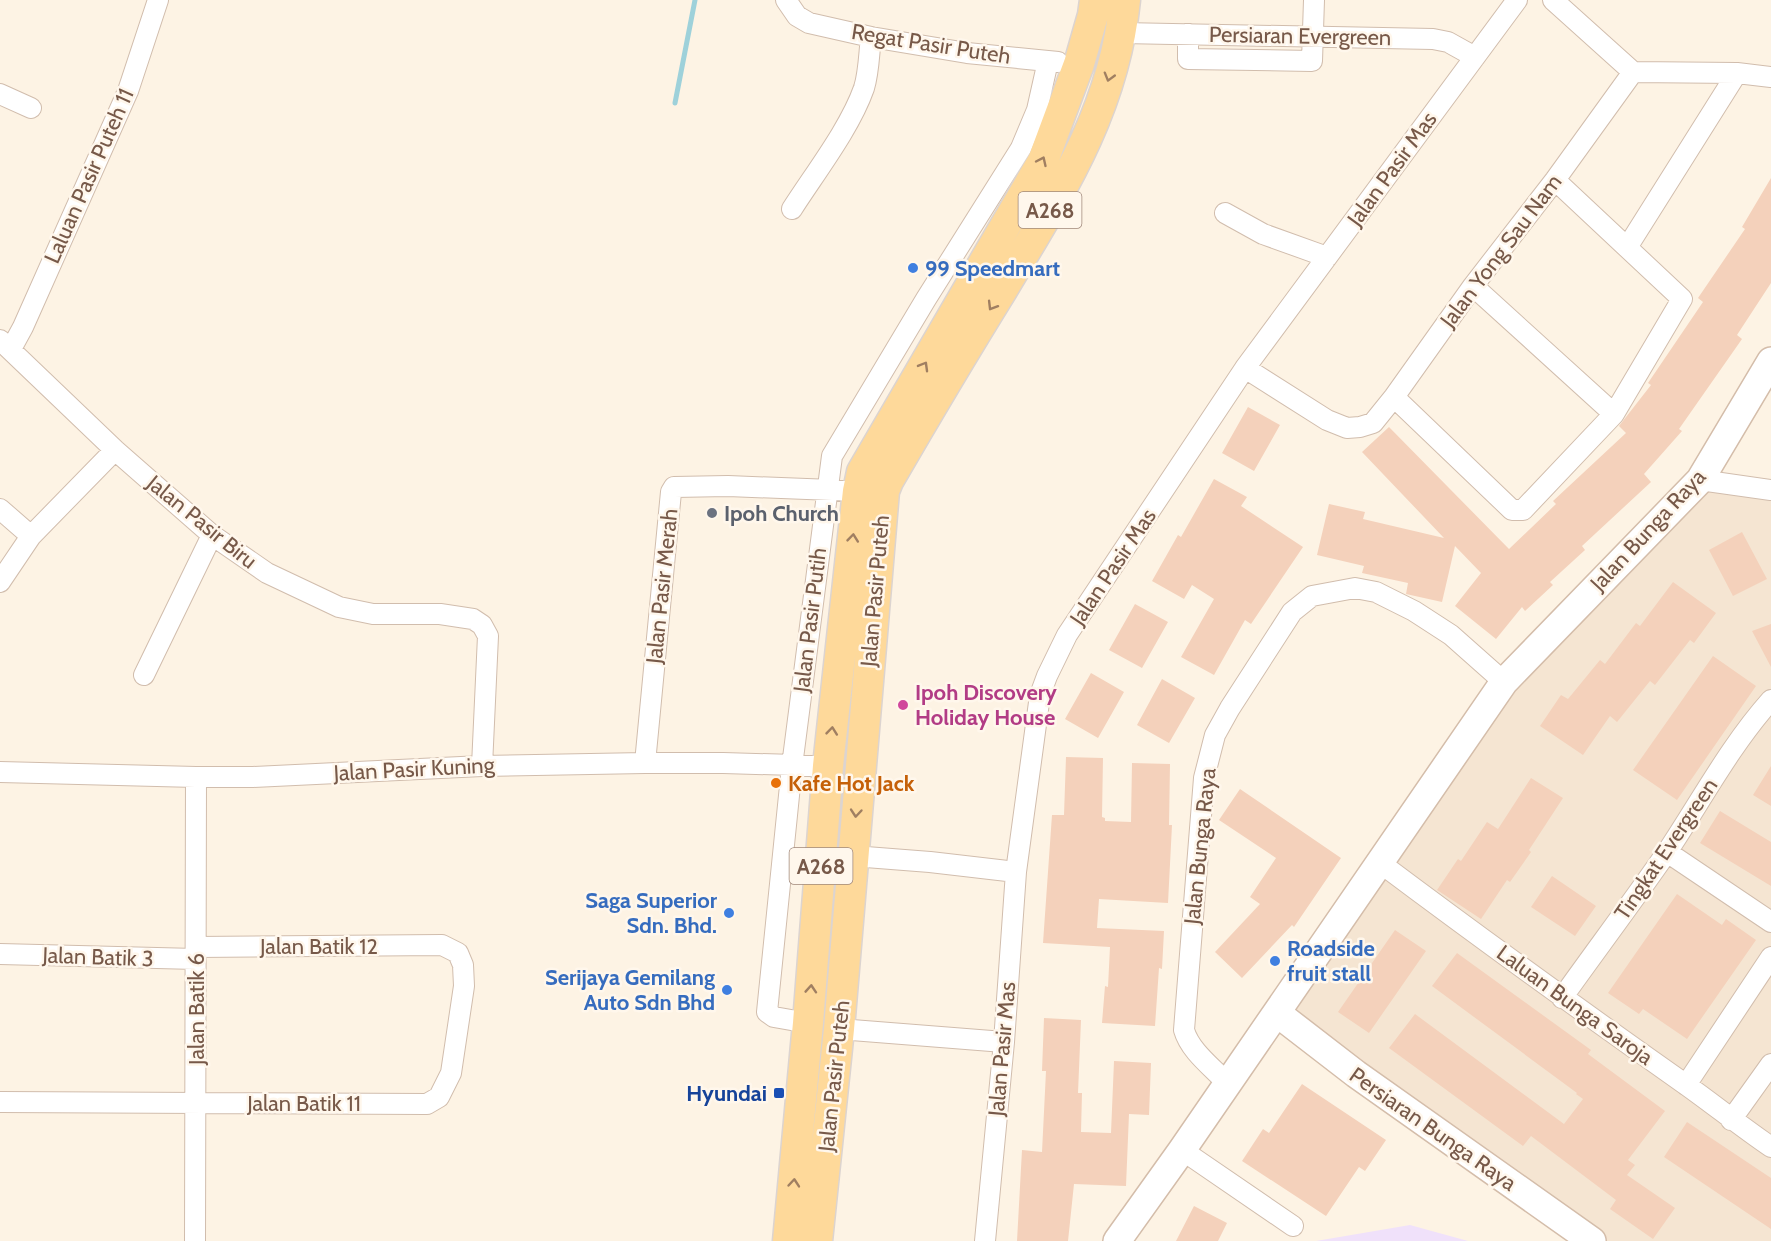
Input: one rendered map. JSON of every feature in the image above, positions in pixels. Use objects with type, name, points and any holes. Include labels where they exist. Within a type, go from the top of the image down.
[{"type":"main road","name":"Jalan Pasir Puteh","points":[[788,1241],[828,766],[862,472],[1043,161],[1079,64],[1095,0]]},
{"type":"main road","name":"Jalan Pasir Puteh","points":[[817,1241],[839,1029],[884,491],[933,402],[1064,187],[1096,119],[1122,33],[1125,0]]},
{"type":"main road","name":"Jalan Bunga Raya","points":[[1117,1241],[1504,682],[1700,480],[1771,361]]},
{"type":"main road","points":[[858,491],[873,485],[914,412],[933,402]]},
{"type":"main road","name":"Persiaran Bunga Raya","points":[[1277,1013],[1356,1074],[1592,1241]]},
{"type":"street","name":"Laluan Pasir Puteh 11","points":[[5,345],[23,327],[128,91],[158,0]]},
{"type":"street","points":[[1313,36],[1314,0]]},
{"type":"street","name":"Jalan Pasir Mas","points":[[985,1241],[1004,1042],[1016,873],[1040,695],[1047,676],[1068,635],[1245,368],[1517,0]]},
{"type":"street","points":[[1553,0],[1633,72],[1737,73],[1771,77]]},
{"type":"street","name":"Regat Pasir Puteh","points":[[788,4],[797,16],[809,23],[871,37],[967,53],[1079,64]]},
{"type":"street","name":"Persiaran Evergreen","points":[[1122,33],[1433,39],[1448,42],[1475,57]]},
{"type":"street","points":[[792,209],[843,129],[858,101],[867,74],[871,37]]},
{"type":"street","name":"Jalan Pasir Putih","points":[[808,1023],[774,1017],[767,1011],[792,766],[832,456],[926,299],[1021,148],[1037,110],[1048,61]]},
{"type":"street","name":"Jalan Yong Sau Nam","points":[[1245,368],[1327,420],[1347,428],[1372,423],[1394,397],[1473,286],[1555,180],[1633,72]]},
{"type":"street","points":[[1628,246],[1737,73]]},
{"type":"street","points":[[0,94],[31,108]]},
{"type":"street","points":[[1394,397],[1512,510],[1517,512],[1523,510],[1614,414],[1682,298],[1555,180]]},
{"type":"street","points":[[1225,213],[1263,234],[1327,257]]},
{"type":"street","points":[[1473,286],[1614,414]]},
{"type":"street","points":[[926,299],[953,315]]},
{"type":"street","name":"Jalan Pasir Biru","points":[[5,345],[115,450],[212,535],[267,573],[339,607],[373,614],[440,614],[473,619],[482,624],[489,636],[482,766]]},
{"type":"street","points":[[0,582],[31,536],[115,450]]},
{"type":"street","points":[[1700,480],[1771,490]]},
{"type":"street","name":"Jalan Pasir Merah","points":[[645,763],[674,487],[728,486],[858,491]]},
{"type":"street","points":[[0,509],[31,536]]},
{"type":"street","points":[[144,675],[212,535]]},
{"type":"street","name":"Jalan Bunga Raya","points":[[1227,1083],[1193,1048],[1187,1040],[1184,1029],[1204,778],[1215,735],[1292,612],[1312,596],[1355,588],[1376,592],[1414,611],[1451,635],[1504,682]]},
{"type":"street","name":"Tingkat Evergreen","points":[[1562,998],[1667,852],[1712,781],[1767,713]]},
{"type":"street","name":"Jalan Pasir Kuning","points":[[0,771],[253,777],[482,766],[723,763],[828,766]]},
{"type":"street","name":"Jalan Batik 6","points":[[195,1241],[196,777]]},
{"type":"street","points":[[1667,852],[1771,922]]},
{"type":"street","points":[[853,856],[930,862],[1016,873]]},
{"type":"street","name":"Laluan Bunga Saroja","points":[[1379,862],[1562,998],[1771,1147]]},
{"type":"street","name":"Jalan Batik 12","points":[[196,953],[442,945]]},
{"type":"street","name":"Jalan Batik 11","points":[[0,1102],[428,1104],[439,1097],[450,1073],[464,986],[464,965],[458,953],[442,945]]},
{"type":"street","name":"Jalan Batik 3","points":[[0,954],[196,953]]},
{"type":"street","points":[[1686,1085],[1771,957]]},
{"type":"street","points":[[839,1029],[1004,1042]]},
{"type":"street","points":[[1731,1120],[1771,1064]]},
{"type":"street","points":[[1182,1150],[1293,1226]]},
{"type":"shaded area","points":[[1700,480],[1771,490],[1771,1241],[1596,1241],[1277,1013],[1504,682]]},
{"type":"shaded area","points":[[1410,1225],[1468,1241],[1316,1241]]},
{"type":"building","points":[[1771,178],[1771,283],[1737,335],[1742,339],[1679,429],[1682,431],[1644,474],[1651,482],[1582,546],[1585,550],[1550,582],[1553,585],[1525,611],[1522,607],[1496,639],[1455,606],[1481,573],[1455,546],[1442,602],[1406,594],[1408,583],[1362,573],[1364,566],[1317,555],[1329,504],[1365,512],[1363,519],[1444,538],[1362,452],[1389,427],[1509,549],[1556,504],[1553,501],[1626,433],[1619,426],[1651,385],[1648,383],[1703,302],[1698,298],[1745,229],[1742,227]]},
{"type":"building","points":[[1248,407],[1280,425],[1254,471],[1222,453]]},
{"type":"building","points":[[1214,479],[1247,497],[1241,506],[1303,547],[1251,624],[1245,620],[1214,675],[1181,657],[1214,599],[1192,585],[1184,599],[1152,581],[1178,535],[1181,537]]},
{"type":"building","points":[[1742,532],[1767,579],[1733,596],[1709,550]]},
{"type":"building","points":[[1673,582],[1716,613],[1694,643],[1690,640],[1655,685],[1650,681],[1617,722],[1610,716],[1583,755],[1540,726],[1561,695],[1568,699],[1600,660],[1605,664],[1636,623],[1640,626]]},
{"type":"building","points":[[1135,604],[1168,622],[1142,668],[1109,650]]},
{"type":"building","points":[[1771,624],[1771,667],[1752,631]]},
{"type":"building","points":[[1713,656],[1756,686],[1677,800],[1633,770]]},
{"type":"building","points":[[1091,673],[1124,692],[1098,738],[1065,719]]},
{"type":"building","points":[[1162,679],[1195,698],[1169,743],[1137,725]]},
{"type":"building","points":[[1066,757],[1103,758],[1102,817],[1105,821],[1131,822],[1132,763],[1170,764],[1169,825],[1172,825],[1168,903],[1099,899],[1097,928],[1164,931],[1155,1026],[1102,1023],[1105,986],[1108,987],[1110,947],[1043,943],[1052,815],[1064,815]]},
{"type":"building","points":[[1771,766],[1771,806],[1753,795]]},
{"type":"building","points":[[1531,778],[1563,798],[1529,850],[1531,852],[1510,882],[1507,880],[1481,919],[1437,890],[1458,859],[1461,861],[1487,822],[1498,829]]},
{"type":"building","points":[[1240,789],[1341,858],[1294,927],[1292,925],[1242,978],[1215,952],[1260,904],[1250,897],[1276,858],[1219,820]]},
{"type":"building","points":[[1720,811],[1771,842],[1771,886],[1700,843]]},
{"type":"building","points":[[1552,876],[1596,906],[1575,936],[1531,907]]},
{"type":"building","points":[[1677,894],[1722,925],[1726,919],[1756,940],[1687,1039],[1643,1009],[1639,1014],[1608,993]]},
{"type":"building","points":[[1395,930],[1426,951],[1369,1033],[1338,1012]]},
{"type":"building","points":[[1457,953],[1591,1050],[1588,1054],[1665,1111],[1628,1160],[1635,1165],[1627,1175],[1675,1208],[1653,1239],[1610,1209],[1616,1200],[1531,1136],[1523,1146],[1389,1048],[1415,1014],[1564,1124],[1583,1099],[1432,986]]},
{"type":"building","points":[[1044,1018],[1081,1020],[1078,1093],[1082,1093],[1081,1132],[1111,1133],[1114,1061],[1151,1063],[1149,1115],[1129,1114],[1126,1186],[1074,1184],[1068,1241],[1017,1241],[1022,1150],[1042,1152],[1046,1071],[1042,1071]]},
{"type":"building","points":[[1302,1084],[1386,1140],[1365,1171],[1359,1167],[1326,1216],[1242,1161],[1263,1129],[1269,1133]]},
{"type":"building","points":[[1687,1122],[1771,1178],[1771,1229],[1664,1157]]},
{"type":"building","points":[[1194,1206],[1227,1223],[1218,1241],[1176,1241]]},
{"type":"waterway","points":[[675,103],[695,0]]},
{"type":"place","name":"99 Speedmart","points":[[913,268]]},
{"type":"place","name":"Ipoh Church","points":[[712,513]]},
{"type":"place","name":"Ipoh Discovery Holiday House","points":[[903,705]]},
{"type":"place","name":"Kafe Hot Jack","points":[[776,783]]},
{"type":"place","name":"Saga Superior Sdn. Bhd.","points":[[729,913]]},
{"type":"place","name":"Roadside fruit stall","points":[[1275,961]]},
{"type":"place","name":"Serijaya Gemilang Auto Sdn Bhd","points":[[727,990]]},
{"type":"place","name":"Hyundai","points":[[779,1093]]}]
